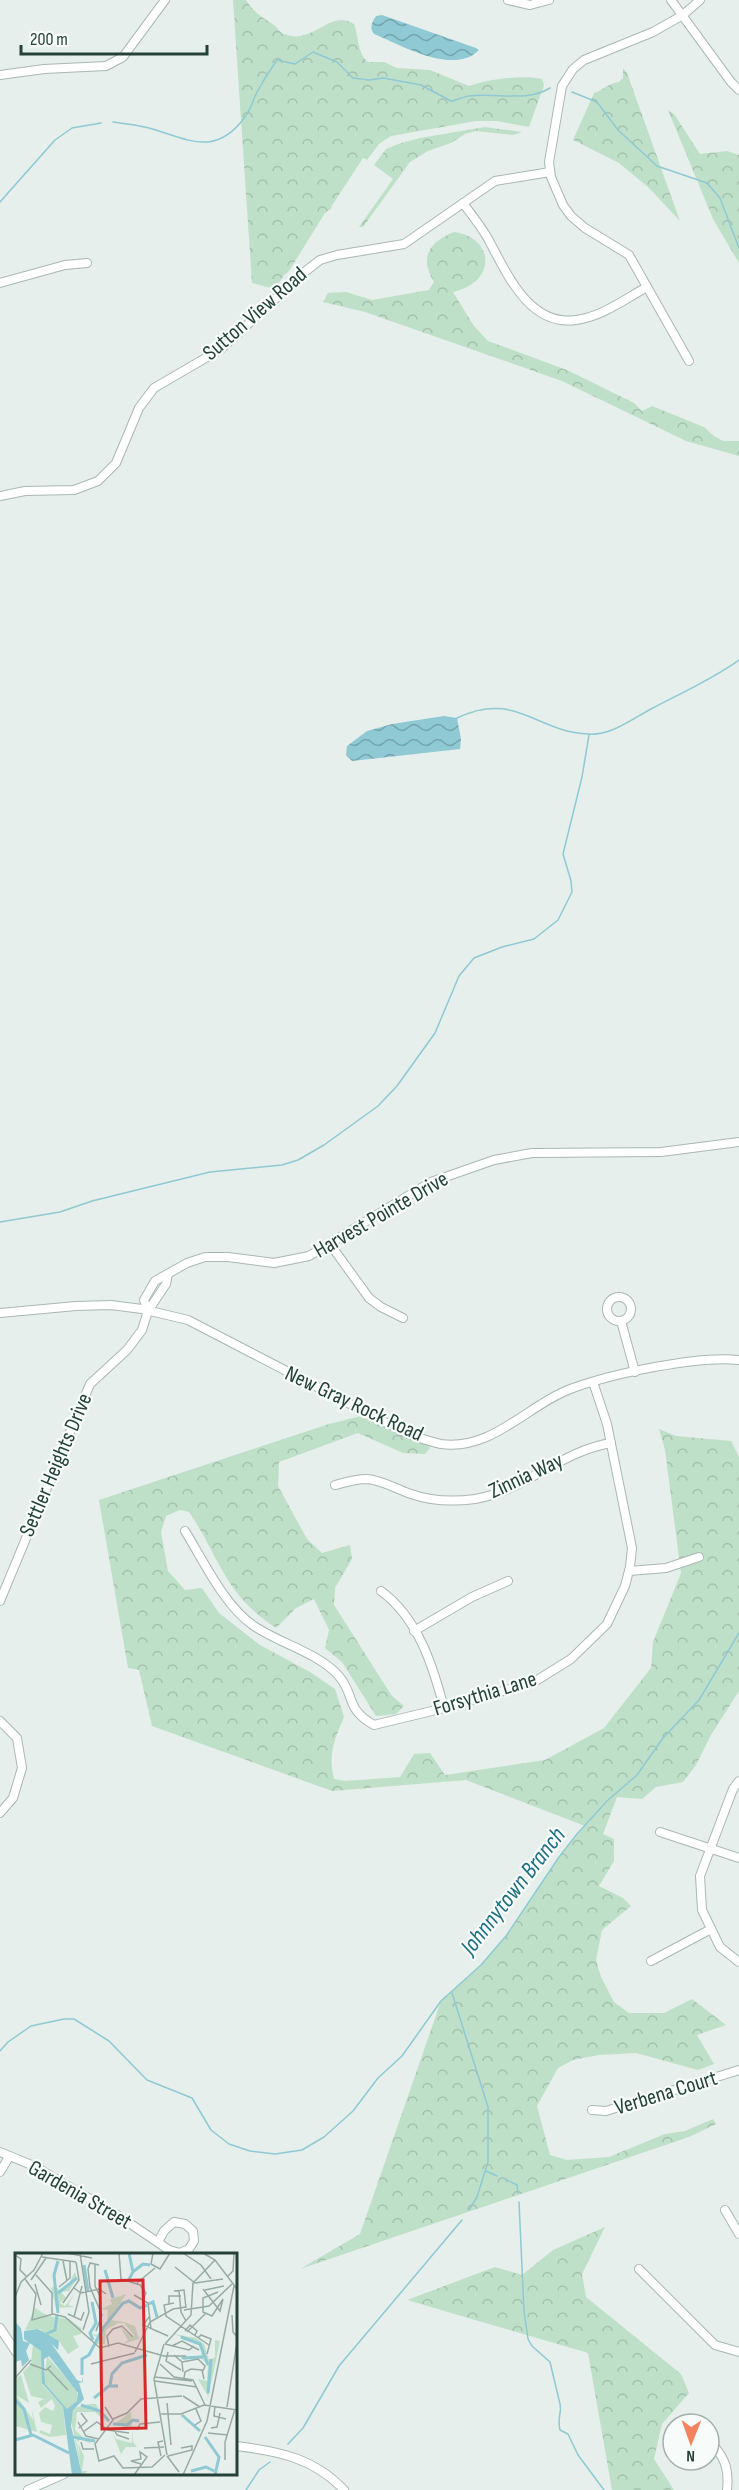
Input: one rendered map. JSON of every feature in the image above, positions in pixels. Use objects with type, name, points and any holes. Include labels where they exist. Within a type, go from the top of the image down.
[{"type":"street","points":[[0,75],[44,69],[106,66],[123,57],[165,0]]},
{"type":"street","points":[[508,0],[530,5],[546,1]]},
{"type":"street","points":[[671,0],[739,90]]},
{"type":"street","points":[[689,361],[633,261],[623,250],[585,228],[571,216],[558,196],[550,172],[551,143],[562,86],[568,74],[584,60],[653,32],[682,15],[700,0]]},
{"type":"street","name":"Sutton View Road","points":[[0,496],[25,491],[74,490],[98,481],[116,463],[139,408],[154,388],[221,349],[313,265],[337,255],[404,244],[495,181],[550,172]]},
{"type":"street","points":[[463,203],[530,306],[545,315],[563,321],[584,318],[648,287]]},
{"type":"street","points":[[0,283],[65,266],[87,263]]},
{"type":"street","name":"Harvest Pointe Drive","points":[[168,1274],[187,1263],[205,1257],[228,1257],[274,1263],[296,1261],[330,1244],[431,1182],[494,1160],[532,1153],[661,1152],[739,1142]]},
{"type":"street","points":[[330,1244],[369,1298],[403,1318]]},
{"type":"street","name":"Settler Heights Drive","points":[[0,1601],[90,1384],[127,1350],[142,1330],[148,1311],[166,1284],[168,1274]]},
{"type":"street","name":"New Gray Rock Road","points":[[0,1313],[99,1305],[148,1311],[188,1320],[406,1433],[441,1444],[464,1444],[486,1438],[547,1400],[593,1382],[703,1360],[739,1360]]},
{"type":"street","points":[[621,1321],[635,1372]]},
{"type":"street","name":"Forsythia Lane","points":[[184,1531],[242,1616],[254,1626],[326,1665],[337,1674],[345,1684],[356,1713],[374,1725],[534,1682],[571,1659],[607,1624],[625,1586],[629,1571],[632,1548],[630,1531],[607,1424],[593,1382]]},
{"type":"street","name":"Zinnia Way","points":[[335,1485],[356,1479],[368,1479],[427,1498],[456,1501],[476,1499],[499,1492],[591,1446],[611,1443]]},
{"type":"street","points":[[629,1571],[666,1568],[699,1557]]},
{"type":"street","points":[[414,1631],[472,1596],[508,1581]]},
{"type":"street","points":[[381,1591],[397,1603],[433,1666],[444,1708]]},
{"type":"street","points":[[0,1721],[17,1738],[22,1768],[13,1798],[0,1813]]},
{"type":"street","points":[[739,1781],[733,1789],[700,1876],[702,1910],[720,1947],[739,1962]]},
{"type":"street","points":[[660,1832],[739,1858]]},
{"type":"street","points":[[651,1961],[711,1929]]},
{"type":"street","name":"Verbena Court","points":[[592,2110],[606,2111],[739,2070]]},
{"type":"street","name":"Gardenia Street","points":[[0,2152],[34,2166],[158,2242]]},
{"type":"street","points":[[0,2172],[9,2157]]},
{"type":"street","points":[[725,2210],[739,2234]]},
{"type":"street","points":[[639,2269],[716,2345],[739,2352]]},
{"type":"street","points":[[0,2328],[15,2350]]},
{"type":"street","points":[[237,2446],[277,2451],[305,2461],[331,2476],[344,2490]]},
{"type":"street","points":[[721,2454],[729,2474],[727,2490]]},
{"type":"street","points":[[28,2490],[62,2475]]},
{"type":"green space","points":[[233,0],[246,0],[255,12],[281,32],[294,36],[313,32],[337,20],[345,20],[354,24],[360,49],[368,62],[384,62],[397,68],[430,70],[469,86],[515,77],[542,79],[544,85],[529,127],[497,121],[476,121],[391,136],[379,144],[367,160],[363,158],[332,208],[325,213],[289,271],[275,289],[252,283]]},
{"type":"green space","points":[[623,68],[627,73],[680,221],[648,187],[619,163],[573,140],[594,93],[619,82],[623,78]]},
{"type":"green space","points":[[668,110],[674,114],[700,154],[727,151],[739,155],[739,263],[713,219]]},
{"type":"green space","points":[[485,127],[522,132],[513,135],[476,131],[428,151],[410,162],[363,227],[359,227],[393,179],[374,165],[386,149],[420,138]]},
{"type":"green space","points":[[454,232],[477,242],[483,251],[484,270],[478,279],[468,287],[453,292],[474,326],[488,341],[567,370],[634,403],[642,411],[652,406],[704,427],[723,441],[739,441],[739,456],[686,441],[562,381],[365,312],[323,302],[328,293],[346,292],[372,300],[429,290],[434,282],[427,265],[429,251],[438,241]]},
{"type":"green space","points":[[361,1416],[400,1435],[426,1443],[430,1448],[425,1454],[403,1453],[358,1433],[279,1462],[278,1486],[307,1539],[322,1553],[350,1545],[352,1559],[335,1588],[334,1605],[392,1696],[404,1706],[396,1714],[376,1716],[342,1662],[325,1648],[329,1630],[314,1599],[296,1608],[276,1628],[258,1615],[234,1588],[189,1512],[180,1510],[166,1516],[161,1532],[168,1571],[185,1590],[202,1588],[219,1613],[260,1645],[310,1672],[335,1689],[344,1717],[333,1747],[332,1770],[334,1779],[345,1781],[400,1777],[414,1754],[430,1753],[445,1775],[545,1760],[604,1728],[651,1668],[653,1642],[681,1573],[665,1450],[659,1429],[676,1436],[731,1441],[739,1457],[739,1691],[711,1735],[696,1765],[683,1782],[656,1787],[642,1799],[617,1797],[603,1834],[614,1839],[614,1861],[599,1886],[623,1898],[631,1906],[602,1930],[596,1960],[601,1977],[614,2002],[629,2013],[664,2013],[692,1999],[726,2025],[697,2035],[714,2064],[698,2070],[636,2053],[599,2055],[573,2060],[558,2068],[537,2106],[550,2155],[567,2160],[609,2157],[665,2134],[685,2131],[713,2119],[716,2124],[689,2137],[300,2269],[360,2234],[441,2001],[481,1965],[506,1936],[559,1857],[585,1826],[466,1780],[332,1791],[152,1726],[139,1670],[128,1668],[99,1500],[329,1424]]},
{"type":"green space","points":[[605,2227],[582,2274],[586,2297],[681,2374],[689,2393],[672,2412],[661,2412],[661,2428],[654,2459],[674,2490],[612,2490],[588,2353],[407,2300],[495,2267],[522,2275],[553,2250]]},
{"type":"water","points":[[382,15],[479,50],[468,57],[456,60],[427,56],[412,51],[374,34],[372,23],[376,16]]},
{"type":"water","points":[[444,716],[457,718],[461,739],[460,749],[352,761],[346,755],[347,746],[367,731],[392,724]]},
{"type":"waterway","points":[[113,122],[145,127],[200,142],[223,138],[234,130],[245,117],[259,88],[277,60],[295,64],[313,52],[337,62],[353,78],[369,80],[383,78],[421,85],[451,101],[479,95],[531,95],[550,88]]},
{"type":"waterway","points":[[572,92],[597,102],[618,130],[657,166],[707,183],[720,198],[739,248]]},
{"type":"waterway","points":[[0,202],[55,140],[72,128],[101,123]]},
{"type":"waterway","points":[[457,718],[495,708],[510,710],[570,732],[597,734],[621,726],[707,680],[739,660]]},
{"type":"waterway","points":[[0,1222],[60,1212],[92,1201],[210,1172],[282,1165],[298,1160],[324,1145],[378,1106],[397,1086],[435,1033],[459,976],[474,958],[502,947],[534,939],[558,920],[572,892],[563,854],[582,777],[589,735]]},
{"type":"waterway","points":[[0,2051],[8,2042],[31,2026],[74,2019],[109,2041],[147,2080],[192,2098],[211,2130],[229,2144],[250,2151],[275,2154],[302,2150],[324,2137],[353,2111],[378,2078],[402,2056],[441,2001],[481,1965],[506,1936],[577,1834],[607,1801],[637,1775],[663,1738],[699,1700],[739,1633]]},
{"type":"waterway","name":"Johnnytown Branch","points":[[452,1993],[488,2107],[488,2162],[477,2197],[469,2210]]},
{"type":"waterway","points":[[486,2171],[497,2176]]},
{"type":"waterway","points":[[505,2179],[517,2185],[518,2193]]},
{"type":"waterway","points":[[519,2202],[524,2311],[528,2339],[532,2346],[550,2362],[560,2404],[560,2430],[568,2434],[578,2455],[604,2490]]},
{"type":"waterway","name":"Johnnytown Branch","points":[[288,2444],[303,2428],[339,2366],[462,2220]]},
{"type":"waterway","name":"Johnnytown Branch","points":[[246,2490],[259,2470],[270,2462]]}]
